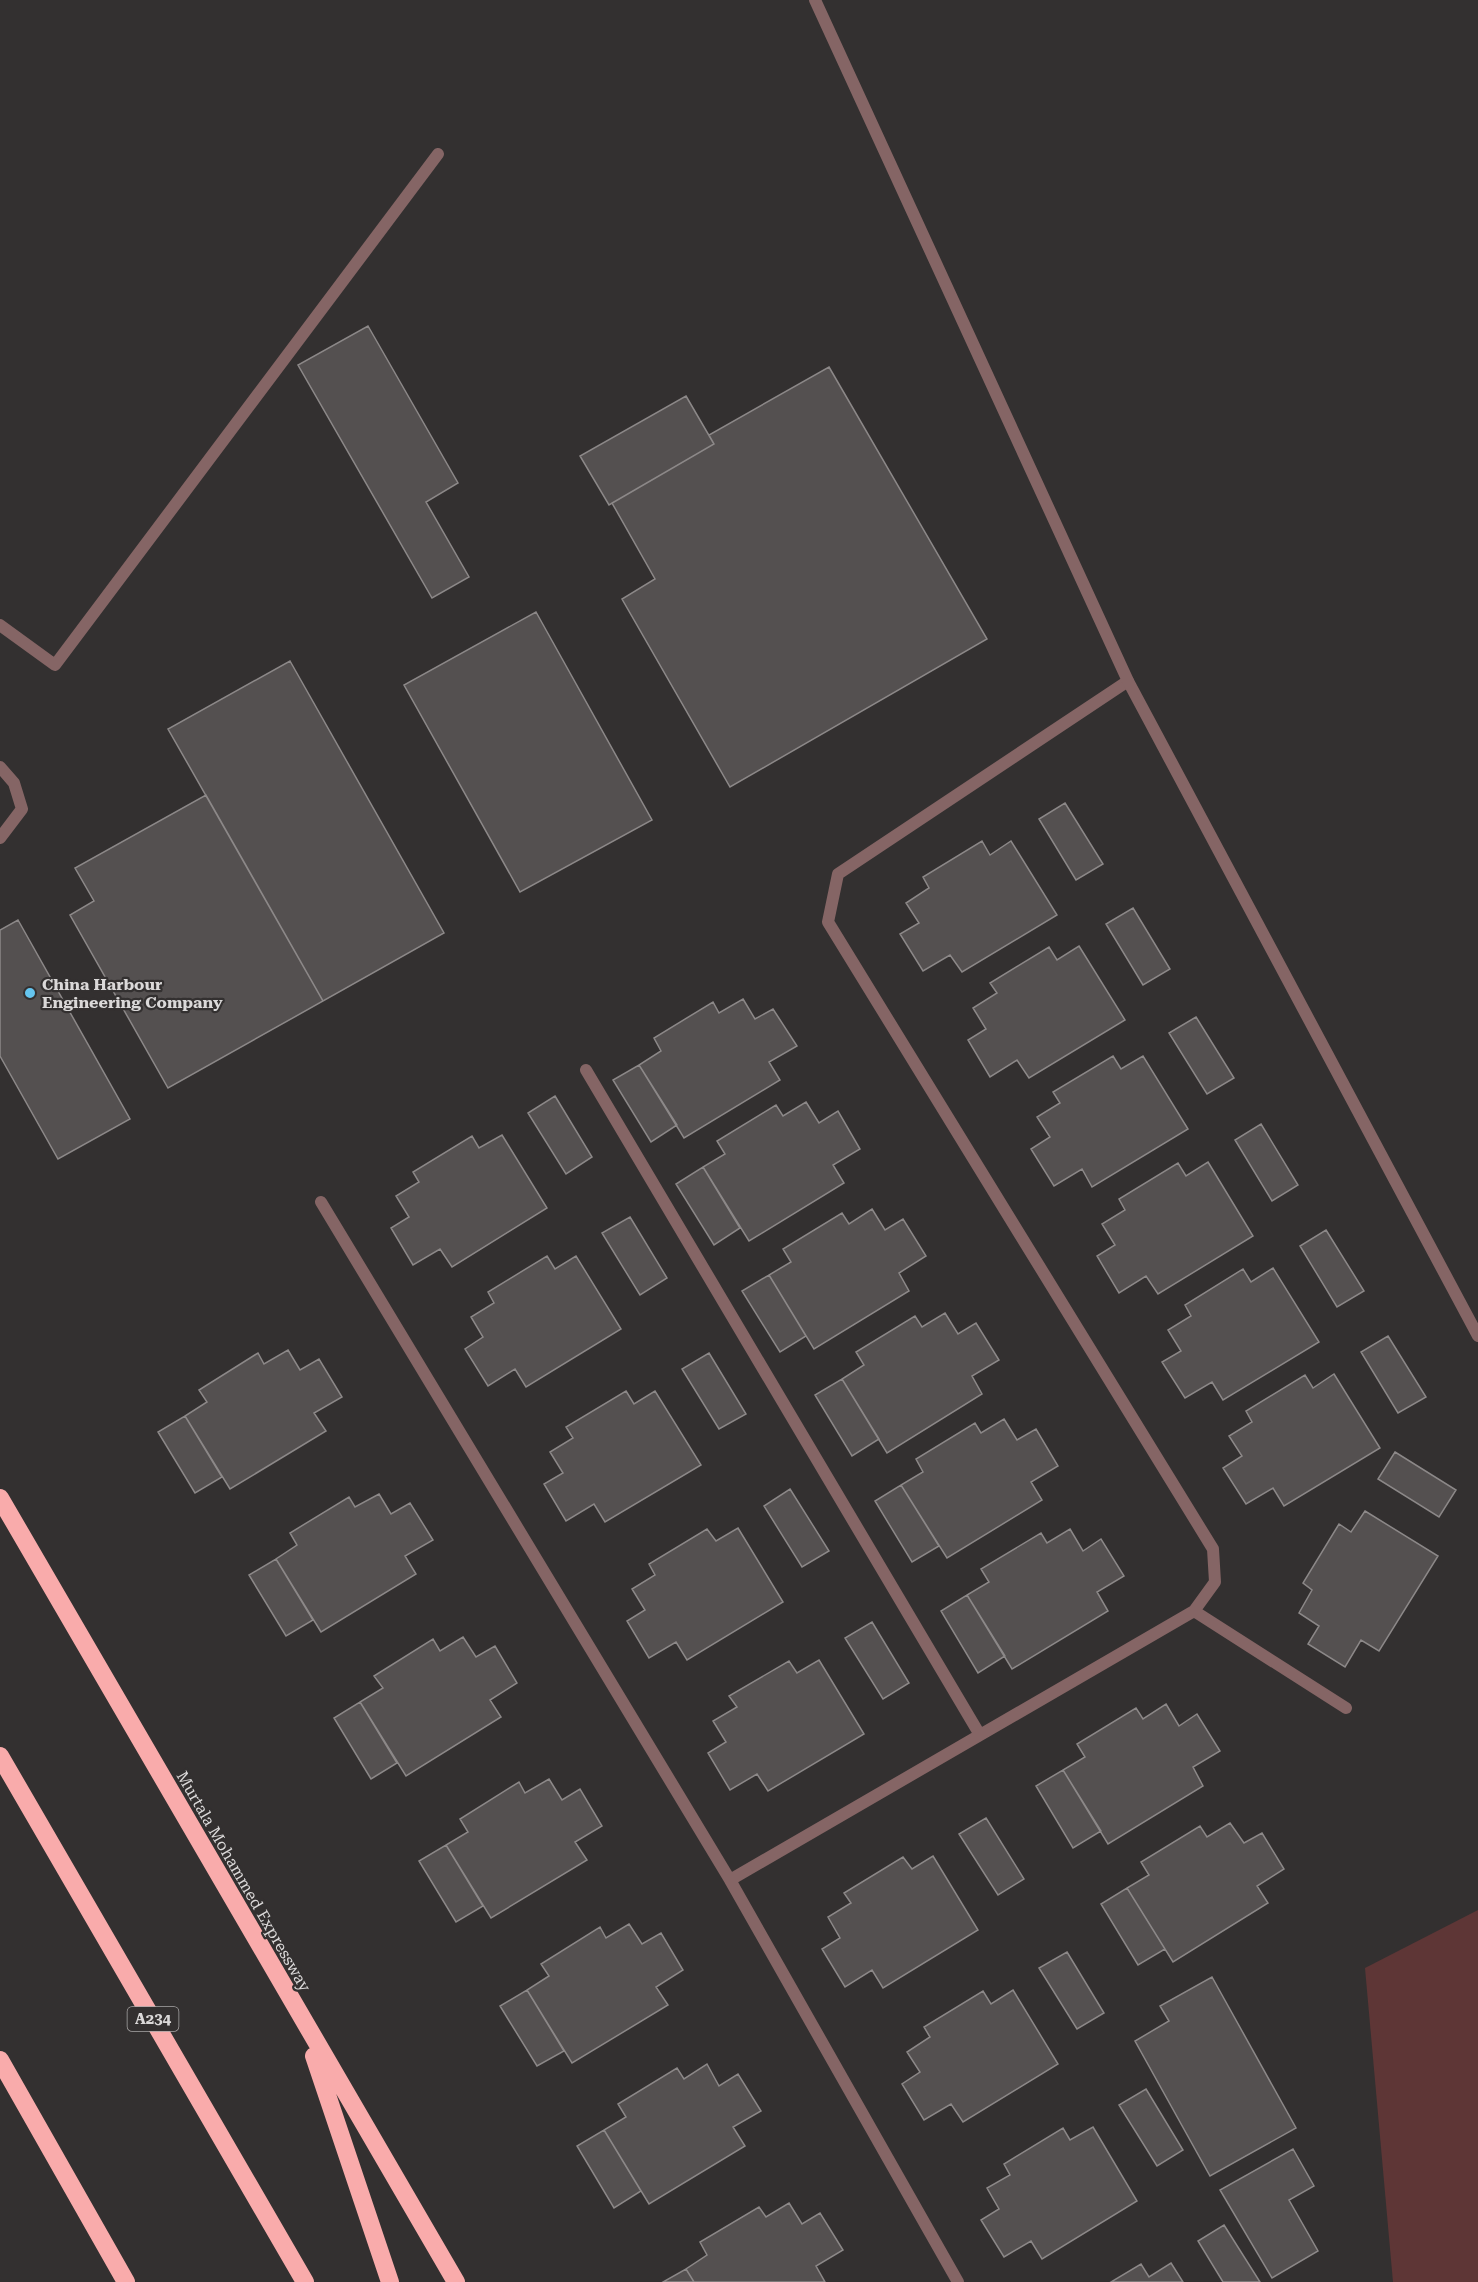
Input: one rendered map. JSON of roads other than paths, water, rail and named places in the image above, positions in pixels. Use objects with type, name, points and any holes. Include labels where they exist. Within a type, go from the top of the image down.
[{"type":"highway","name":"Murtala Mohammed Expressway","points":[[0,1498],[456,2282]]},
{"type":"highway","name":"A234","points":[[0,1756],[305,2282]]},
{"type":"highway","points":[[303,2022],[390,2282]]},
{"type":"highway","points":[[0,2060],[126,2282]]},
{"type":"street","points":[[815,0],[1128,681],[1478,1336]]},
{"type":"street","points":[[0,625],[55,665],[438,154]]},
{"type":"street","points":[[730,1880],[1194,1611],[1215,1582],[1212,1549],[828,922],[838,874],[1128,681]]},
{"type":"street","points":[[0,767],[14,783],[22,809],[0,838]]},
{"type":"street","points":[[586,1070],[980,1736]]},
{"type":"street","points":[[321,1202],[730,1880],[958,2282]]},
{"type":"street","points":[[1194,1611],[1346,1708]]},
{"type":"place","name":"China Harbour Engineering Company","points":[[30,993]]}]
